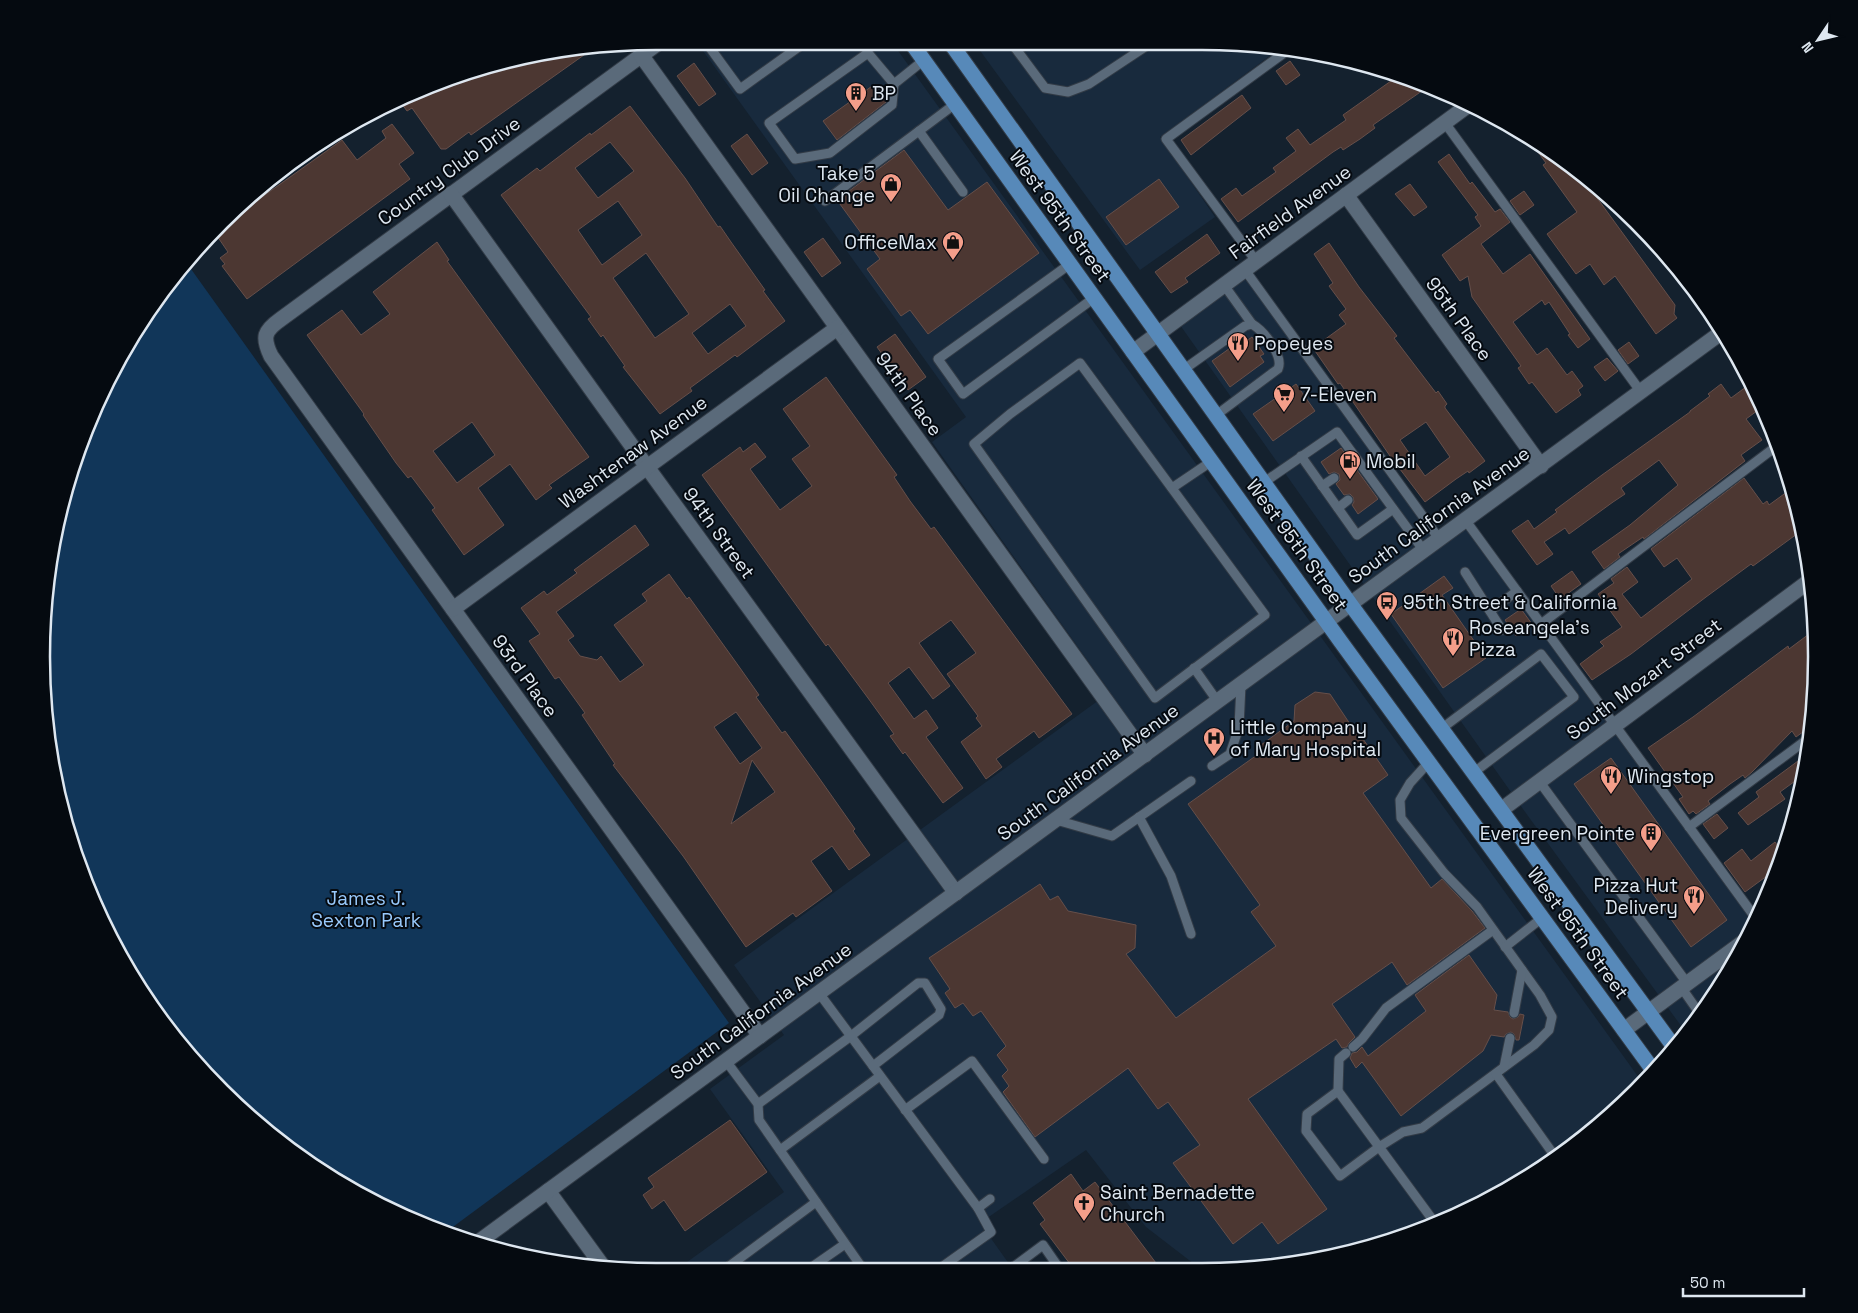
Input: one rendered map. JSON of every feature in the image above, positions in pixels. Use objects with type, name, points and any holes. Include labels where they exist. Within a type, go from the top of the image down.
[{"type":"main road","name":"West 95th Street","points":[[917,50],[1649,1065]]},
{"type":"main road","name":"West 95th Street","points":[[955,50],[1351,605],[1670,1041]]},
{"type":"street","name":"Country Club Drive","points":[[265,336],[271,326],[281,318],[648,50]]},
{"type":"street","name":"94th Place","points":[[641,55],[1145,755]]},
{"type":"street","name":"Fairfield Avenue","points":[[1133,352],[1463,110]]},
{"type":"street","name":"94th Street","points":[[451,194],[646,468],[956,893]]},
{"type":"street","name":"95th Place","points":[[1346,195],[1540,466]]},
{"type":"street","name":"Washtenaw Avenue","points":[[453,609],[837,328]]},
{"type":"street","name":"93rd Place","points":[[265,336],[266,345],[271,356],[760,1036]]},
{"type":"street","name":"South California Avenue","points":[[484,1237],[1424,552],[1716,336]]},
{"type":"street","name":"South Mozart Street","points":[[1500,810],[1804,586]]},
{"type":"street","points":[[1624,1030],[1732,950]]},
{"type":"street","points":[[548,1191],[598,1260]]},
{"type":"lane","points":[[711,50],[740,89],[794,50]]},
{"type":"lane","points":[[867,50],[894,84],[892,105],[830,153],[795,160],[769,123],[868,53]]},
{"type":"lane","points":[[1017,50],[1045,88],[1068,92],[1089,84],[1140,50]]},
{"type":"lane","points":[[1281,55],[1166,139],[1250,266],[1440,540]]},
{"type":"lane","points":[[894,84],[924,60]]},
{"type":"lane","points":[[825,201],[955,104]]},
{"type":"lane","points":[[1445,123],[1640,392]]},
{"type":"lane","points":[[919,131],[963,192]]},
{"type":"lane","points":[[1070,264],[938,359],[962,394],[1094,298]]},
{"type":"lane","points":[[1216,416],[1278,369],[1281,364],[1279,356],[1260,329],[1252,324],[1224,285]]},
{"type":"lane","points":[[1183,370],[1245,326],[1252,324]]},
{"type":"lane","points":[[1080,363],[1265,615],[1194,668],[1155,698],[974,444],[1010,414],[1080,363]]},
{"type":"lane","points":[[1264,483],[1337,432],[1370,483],[1393,509],[1424,552]]},
{"type":"lane","points":[[1541,624],[1772,450]]},
{"type":"lane","points":[[1301,456],[1357,535],[1393,509]]},
{"type":"lane","points":[[1172,488],[1212,461]]},
{"type":"lane","points":[[1322,486],[1334,478]]},
{"type":"lane","points":[[1338,508],[1348,500]]},
{"type":"lane","points":[[1466,521],[1751,912]]},
{"type":"lane","points":[[1465,572],[1502,630]]},
{"type":"lane","points":[[1490,612],[1516,591]]},
{"type":"lane","points":[[1442,729],[1541,654],[1574,696],[1473,773]]},
{"type":"lane","points":[[1194,668],[1218,702]]},
{"type":"lane","points":[[1212,766],[1230,754],[1239,727],[1241,685]]},
{"type":"lane","points":[[1689,827],[1802,743]]},
{"type":"lane","points":[[1338,1091],[1307,1114],[1306,1131],[1340,1176],[1403,1132],[1422,1128],[1534,1045],[1549,1030],[1552,1017],[1540,996],[1506,947],[1477,907],[1444,873],[1401,818],[1400,800],[1410,783],[1429,762]]},
{"type":"lane","points":[[1056,820],[1112,836],[1191,781]]},
{"type":"lane","points":[[1540,781],[1684,985],[1696,1007]]},
{"type":"lane","points":[[1139,818],[1171,876],[1191,934]]},
{"type":"lane","points":[[1506,947],[1542,918]]},
{"type":"lane","points":[[1431,1218],[1338,1091],[1339,1059],[1362,1039],[1386,1008],[1493,930]]},
{"type":"lane","points":[[1514,1013],[1522,970]]},
{"type":"lane","points":[[758,1104],[851,1036],[918,983],[925,984],[941,1009],[939,1015],[873,1066]]},
{"type":"lane","points":[[819,993],[978,1208],[991,1232],[946,1263]]},
{"type":"lane","points":[[1504,1067],[1510,1038]]},
{"type":"lane","points":[[726,1061],[758,1104],[759,1120],[859,1263]]},
{"type":"lane","points":[[906,1110],[972,1061],[1044,1159]]},
{"type":"lane","points":[[1496,1074],[1552,1152]]},
{"type":"lane","points":[[780,1150],[880,1076]]},
{"type":"lane","points":[[978,1208],[990,1199]]},
{"type":"lane","points":[[733,1263],[816,1202]]},
{"type":"lane","points":[[818,1263],[846,1244]]},
{"type":"lane","points":[[1019,1263],[1042,1245],[1055,1263]]},
{"type":"shaded area","name":"Little Company of Mary Hospital","points":[[702,50],[897,50],[1638,1076],[1630,1085],[1571,1138],[1505,1182],[1434,1217],[1396,1231],[1320,1251],[1281,1258],[1241,1262],[1193,1263],[1146,1227],[1086,1150],[980,1223],[1008,1263],[686,1263],[784,1192],[710,1089],[784,1035],[734,965],[1110,692],[932,442],[966,417]]},
{"type":"shaded area","points":[[980,50],[1202,50],[1272,54],[1160,137],[1215,217],[1140,270]]},
{"type":"shaded area","points":[[1244,266],[1440,534],[1466,516],[1752,909],[1727,960],[1682,1027],[1528,816],[1175,318]]},
{"type":"green space","name":"James J. Sexton Park","points":[[191,269],[729,1023],[452,1227],[424,1217],[353,1182],[287,1138],[228,1085],[175,1026],[131,960],[96,889],[82,851],[62,775],[55,736],[50,656],[55,577],[62,538],[82,462],[96,424],[131,353],[175,287]]},
{"type":"building","points":[[585,54],[471,135],[469,132],[446,149],[441,149],[412,108],[407,111],[403,106],[462,82],[538,62]]},
{"type":"building","points":[[1290,61],[1300,75],[1286,85],[1276,71]]},
{"type":"building","points":[[694,63],[716,94],[699,106],[677,76]]},
{"type":"building","points":[[1391,81],[1421,91],[1373,125],[1375,128],[1360,139],[1343,150],[1341,147],[1333,152],[1238,222],[1221,199],[1236,188],[1242,196],[1276,172],[1273,168],[1296,151],[1286,138],[1298,129],[1310,145],[1346,120],[1343,115]]},
{"type":"building","name":"BP","points":[[875,84],[886,102],[837,140],[823,121]]},
{"type":"building","points":[[1242,95],[1251,108],[1191,155],[1181,140]]},
{"type":"building","points":[[630,106],[685,178],[718,227],[720,226],[785,321],[737,357],[735,355],[690,388],[692,391],[660,414],[623,367],[625,366],[603,335],[601,337],[588,319],[591,317],[501,195],[537,168],[540,171],[590,133],[591,135]],"holes":[[[610,142],[634,171],[598,198],[575,168]],[[618,201],[642,235],[602,265],[578,230]],[[646,253],[689,314],[655,338],[613,278]],[[730,304],[746,326],[708,354],[692,333]]]},
{"type":"building","points":[[392,124],[414,153],[399,164],[410,179],[247,299],[222,266],[225,264],[220,258],[228,252],[219,238],[260,199],[342,140],[357,160],[386,138],[382,131]]},
{"type":"building","points":[[747,134],[768,163],[752,175],[731,146]]},
{"type":"building","name":"OfficeMax","points":[[904,150],[948,210],[987,182],[1039,253],[928,334],[910,310],[901,316],[867,269],[880,259],[837,200]]},
{"type":"building","points":[[1538,152],[1571,175],[1596,197],[1675,305],[1674,314],[1677,318],[1656,334],[1615,276],[1604,285],[1590,264],[1576,274],[1547,234],[1577,212],[1543,165],[1546,163]]},
{"type":"building","points":[[1449,154],[1470,184],[1472,182],[1495,212],[1500,209],[1510,222],[1481,244],[1503,274],[1530,254],[1590,339],[1578,348],[1568,335],[1570,334],[1549,302],[1545,305],[1542,300],[1513,322],[1537,355],[1547,348],[1567,375],[1572,371],[1583,386],[1578,390],[1581,395],[1556,413],[1532,382],[1529,384],[1518,368],[1521,366],[1472,297],[1468,276],[1460,281],[1442,255],[1481,226],[1475,217],[1478,215],[1438,162]]},
{"type":"building","points":[[1159,179],[1179,207],[1126,245],[1106,217]]},
{"type":"building","points":[[1410,184],[1427,207],[1414,216],[1395,194]]},
{"type":"building","points":[[1524,191],[1534,205],[1520,215],[1510,201]]},
{"type":"building","points":[[1207,234],[1220,253],[1185,278],[1188,282],[1171,293],[1155,272]]},
{"type":"building","points":[[823,238],[841,263],[822,277],[804,252]]},
{"type":"building","points":[[437,242],[449,260],[447,261],[589,457],[549,485],[552,488],[536,500],[510,464],[478,488],[504,525],[464,555],[432,510],[435,508],[411,476],[408,478],[396,463],[364,414],[307,335],[342,310],[361,335],[390,314],[373,292]],"holes":[[[472,422],[495,455],[457,483],[433,451]]]},
{"type":"building","points":[[1329,243],[1359,287],[1397,336],[1394,338],[1436,393],[1438,391],[1447,404],[1445,408],[1485,461],[1425,502],[1313,348],[1346,324],[1339,315],[1346,309],[1329,286],[1333,283],[1314,254]],"holes":[[[1426,422],[1450,457],[1425,476],[1400,440]]]},
{"type":"building","points":[[895,334],[926,377],[908,390],[877,347]]},
{"type":"building","name":"Popeyes","points":[[1252,337],[1264,354],[1260,356],[1264,362],[1230,387],[1212,361],[1233,346],[1235,349]]},
{"type":"building","points":[[1629,342],[1639,356],[1628,364],[1618,350]]},
{"type":"building","points":[[1607,358],[1618,371],[1605,381],[1594,367]]},
{"type":"building","points":[[826,377],[897,475],[894,477],[910,501],[931,529],[934,527],[1072,714],[1039,738],[1034,731],[996,759],[1002,767],[986,779],[961,742],[982,726],[976,718],[978,716],[947,674],[976,653],[951,620],[919,643],[950,686],[933,699],[909,667],[888,683],[914,719],[926,710],[938,728],[926,737],[963,788],[943,803],[905,752],[903,754],[890,736],[894,734],[828,644],[826,646],[702,475],[740,447],[743,452],[755,443],[766,457],[750,469],[780,510],[812,486],[792,459],[810,446],[783,409]]},
{"type":"building","name":"7-Eleven","points":[[1296,384],[1315,411],[1273,441],[1253,414]]},
{"type":"building","points":[[1721,384],[1731,398],[1745,388],[1756,412],[1746,419],[1762,440],[1741,455],[1745,461],[1644,539],[1643,537],[1618,554],[1620,557],[1604,569],[1592,552],[1630,525],[1678,485],[1659,460],[1621,488],[1625,494],[1569,534],[1565,528],[1544,542],[1553,554],[1537,565],[1512,531],[1528,520],[1534,529],[1557,512],[1555,510],[1690,412],[1710,396],[1708,394]]},
{"type":"building","name":"Mobil","points":[[1341,448],[1378,499],[1358,514],[1352,505],[1354,502],[1353,497],[1350,494],[1344,495],[1336,484],[1340,480],[1339,474],[1334,472],[1329,474],[1321,462]]},
{"type":"building","points":[[1744,478],[1763,504],[1767,501],[1769,505],[1785,493],[1795,535],[1753,566],[1751,564],[1631,654],[1592,680],[1580,664],[1604,646],[1600,642],[1622,627],[1598,594],[1614,583],[1611,579],[1627,567],[1638,582],[1622,594],[1641,618],[1692,579],[1677,558],[1664,567],[1651,549]]},
{"type":"building","points":[[635,525],[649,545],[556,612],[574,636],[568,640],[580,656],[597,660],[601,656],[620,682],[644,665],[614,625],[647,601],[642,594],[669,574],[687,599],[689,597],[740,668],[759,695],[756,697],[782,733],[785,731],[817,775],[855,829],[853,831],[870,855],[849,870],[832,846],[811,861],[832,891],[796,917],[793,913],[746,947],[683,856],[613,765],[615,764],[582,715],[585,713],[559,677],[555,679],[529,641],[540,634],[521,608],[544,591],[547,595],[577,573],[574,570]],"holes":[[[736,712],[762,748],[740,764],[714,727]],[[752,760],[775,792],[731,824]]]},
{"type":"building","points":[[1572,571],[1581,584],[1560,599],[1551,586]]},
{"type":"building","points":[[1444,576],[1453,588],[1442,595],[1486,658],[1443,688],[1391,614]]},
{"type":"building","points":[[1521,609],[1532,624],[1516,636],[1505,620]]},
{"type":"building","points":[[1807,635],[1807,696],[1803,732],[1796,737],[1792,731],[1745,778],[1743,775],[1730,784],[1708,801],[1710,804],[1696,814],[1693,811],[1689,814],[1679,799],[1683,797],[1648,748],[1788,646],[1789,649]]},
{"type":"building","points":[[1315,692],[1330,694],[1388,775],[1363,793],[1431,888],[1442,879],[1485,928],[1407,985],[1392,962],[1332,1004],[1355,1037],[1347,1047],[1342,1048],[1336,1039],[1248,1099],[1327,1209],[1278,1244],[1262,1222],[1233,1244],[1173,1163],[1200,1145],[1168,1102],[1158,1109],[1128,1068],[1035,1137],[1003,1092],[1009,1086],[1002,1076],[1008,1070],[997,1055],[1006,1046],[981,1011],[973,1016],[963,1003],[955,1008],[945,993],[950,989],[929,958],[1040,884],[1050,900],[1058,896],[1068,911],[1136,925],[1135,948],[1126,954],[1176,1018],[1276,946],[1251,912],[1260,905],[1188,804],[1264,750],[1261,745],[1294,721],[1295,705]]},
{"type":"building","name":"Evergreen Pointe","points":[[1611,758],[1727,920],[1691,947],[1574,784]]},
{"type":"building","points":[[1798,762],[1794,781],[1780,792],[1785,799],[1748,825],[1738,813],[1759,797],[1756,792]]},
{"type":"building","points":[[1717,814],[1728,828],[1714,839],[1703,824]]},
{"type":"building","points":[[1775,842],[1778,846],[1767,876],[1745,892],[1724,863],[1742,849],[1751,861]]},
{"type":"building","points":[[1469,955],[1497,995],[1494,1010],[1508,1012],[1513,1019],[1520,1014],[1524,1015],[1519,1040],[1516,1040],[1511,1032],[1504,1037],[1491,1035],[1483,1051],[1401,1116],[1362,1062],[1356,1068],[1350,1058],[1352,1053],[1357,1052],[1362,1047],[1368,1056],[1426,1011],[1415,995]]},
{"type":"building","points":[[730,1120],[767,1172],[685,1231],[664,1200],[652,1209],[643,1195],[654,1187],[648,1178]]},
{"type":"building","name":"Saint Bernadette Church","points":[[1071,1174],[1083,1191],[1095,1182],[1156,1263],[1069,1263],[1040,1224],[1045,1220],[1033,1203]]},
{"type":"place","name":"BP","points":[[856,112]]},
{"type":"place","name":"Take 5 Oil Change","points":[[891,203]]},
{"type":"place","name":"OfficeMax","points":[[953,261]]},
{"type":"place","name":"Popeyes","points":[[1238,362]]},
{"type":"place","name":"7-Eleven","points":[[1284,413]]},
{"type":"place","name":"Mobil","points":[[1350,480]]},
{"type":"place","name":"95th Street & California","points":[[1387,621]]},
{"type":"place","name":"Roseangela's Pizza","points":[[1453,657]]},
{"type":"place","name":"Little Company of Mary Hospital","points":[[1214,757]]},
{"type":"place","name":"Wingstop","points":[[1611,795]]},
{"type":"place","name":"Evergreen Pointe","points":[[1651,852]]},
{"type":"place","name":"Pizza Hut Delivery","points":[[1694,915]]},
{"type":"place","name":"Saint Bernadette Church","points":[[1084,1222]]}]
